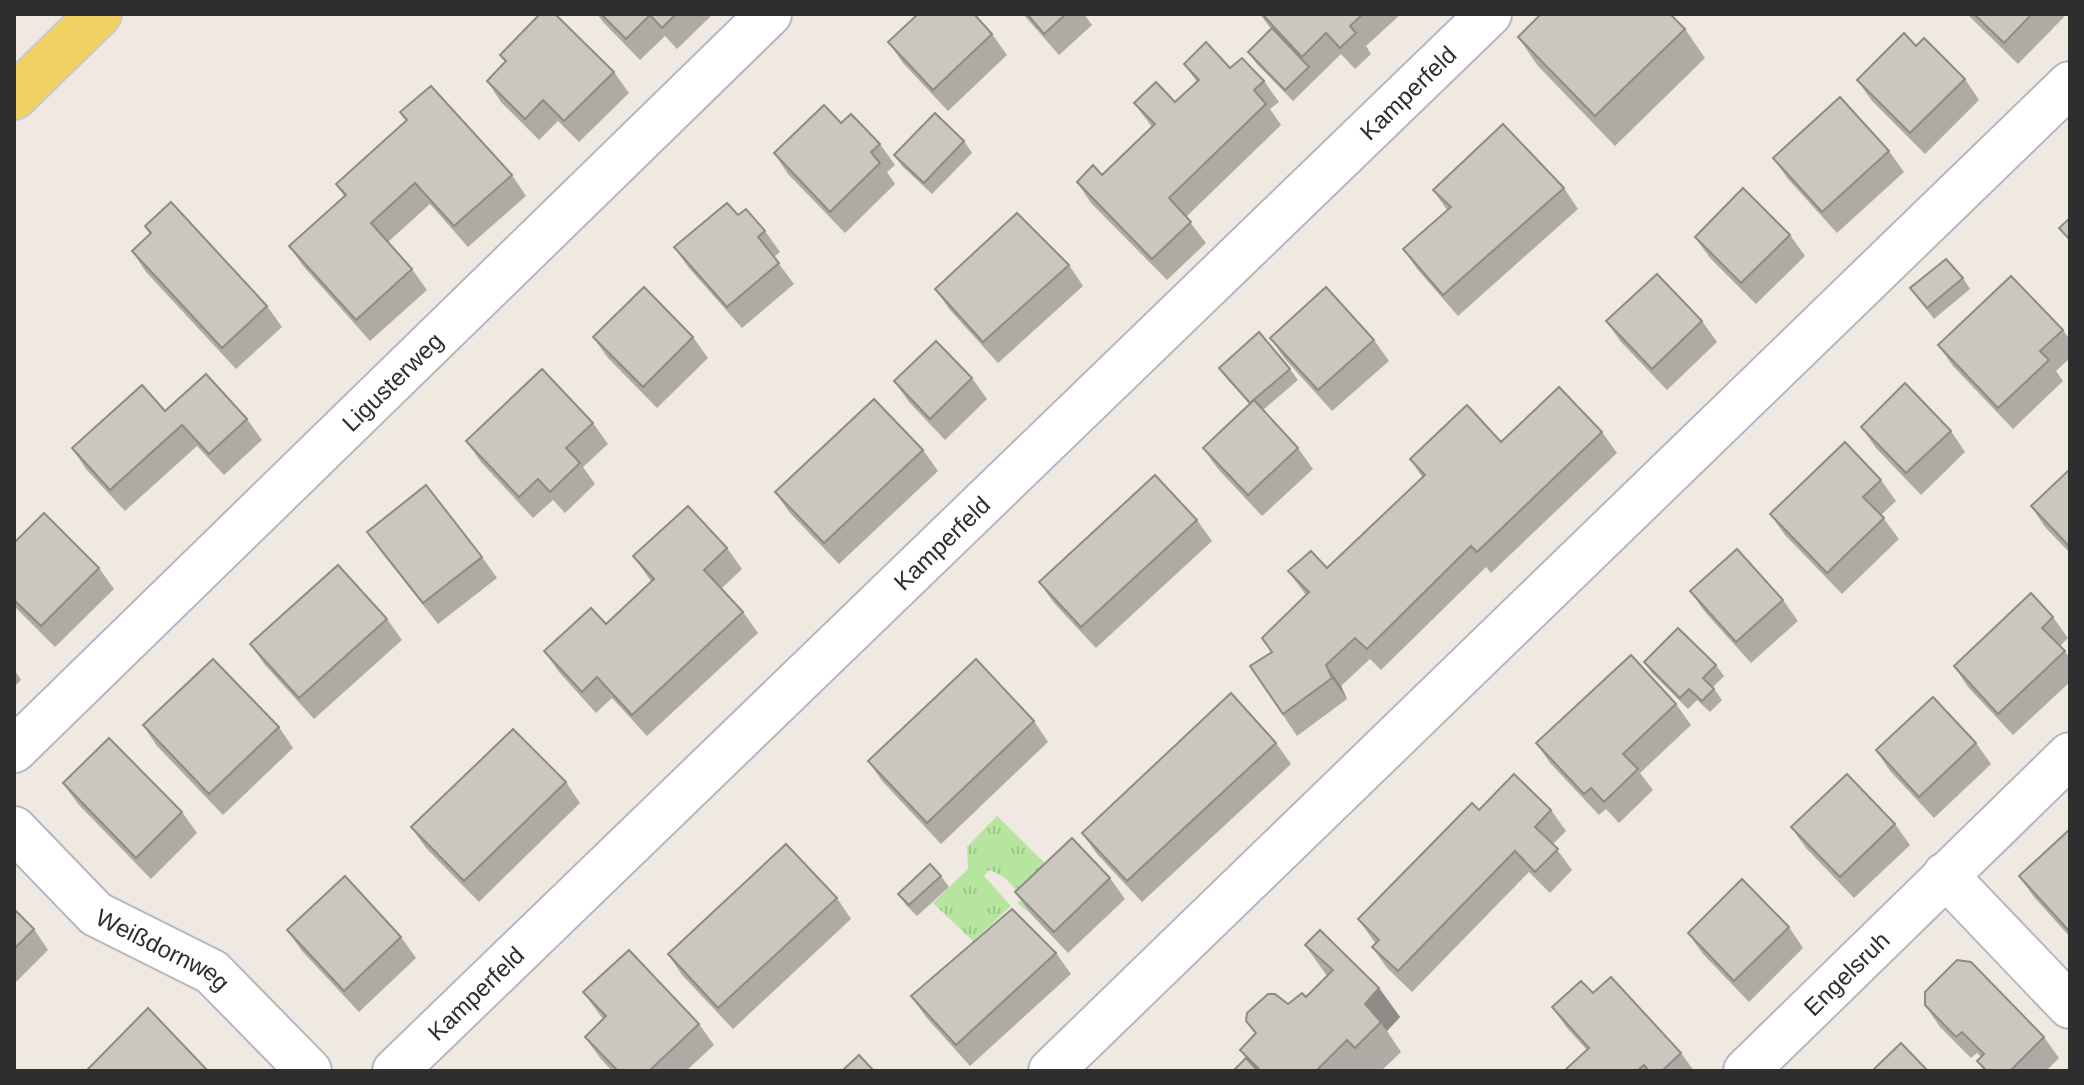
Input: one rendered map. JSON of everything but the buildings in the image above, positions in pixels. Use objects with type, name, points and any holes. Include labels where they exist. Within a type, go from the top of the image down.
[{"type":"main road","points":[[14,97],[99,14]]},
{"type":"street","name":"Ligusterweg","points":[[14,750],[769,14]]},
{"type":"street","name":"Kamperfeld","points":[[395,1071],[1489,14]]},
{"type":"street","points":[[1051,1071],[2070,84]]},
{"type":"street","name":"Engelsruh","points":[[1746,1071],[2070,755]]},
{"type":"street","name":"Weißdornweg","points":[[14,829],[96,914],[212,972],[309,1071]]},
{"type":"street","points":[[1945,875],[2070,1006]]},
{"type":"green space","points":[[997,816],[1063,881],[1030,913],[1017,903],[1021,900],[1009,882],[989,870],[984,876],[1011,906],[973,941],[933,903],[968,869],[967,847]]}]
